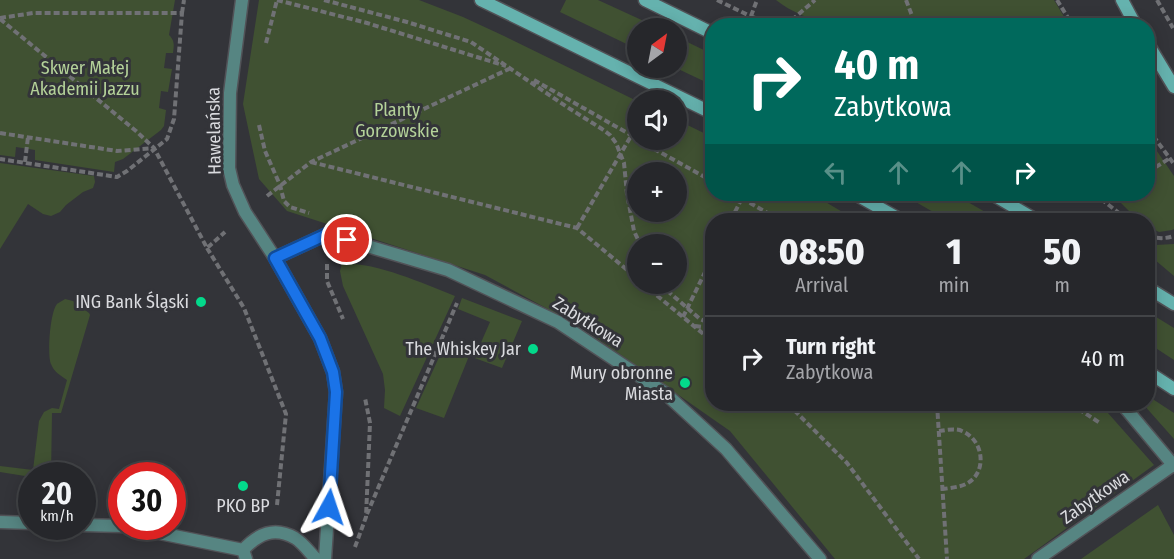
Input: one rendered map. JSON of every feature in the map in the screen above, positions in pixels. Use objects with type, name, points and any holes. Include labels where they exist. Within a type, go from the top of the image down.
[{"type":"main road","points":[[481,0],[705,110]]},
{"type":"main road","points":[[645,0],[705,30]]},
{"type":"main road","points":[[1122,0],[1132,18]]},
{"type":"main road","points":[[1155,56],[1174,87]]},
{"type":"main road","points":[[867,201],[888,213]]},
{"type":"main road","points":[[1004,201],[1024,213]]},
{"type":"main road","points":[[1155,292],[1174,304]]},
{"type":"main road","points":[[1155,376],[1174,388]]},
{"type":"street","name":"Hawelańska","points":[[242,0],[230,93],[229,168],[233,185],[245,212],[275,258],[320,338],[333,372],[335,383],[332,464],[326,559]]},
{"type":"street","name":"Zabytkowa","points":[[275,258],[327,234],[448,270],[558,322],[665,393],[726,449],[819,559]]},
{"type":"street","points":[[1128,411],[1173,465]]},
{"type":"street","name":"Zabytkowa","points":[[1038,559],[1173,465]]},
{"type":"street","points":[[0,522],[18,523]]},
{"type":"street","points":[[184,540],[244,554],[254,539],[265,534],[281,532],[297,539],[316,559]]},
{"type":"path","points":[[0,159],[117,177],[167,139],[174,119],[184,0]]},
{"type":"path","points":[[275,0],[367,23],[511,68],[627,133]]},
{"type":"path","points":[[324,0],[471,42],[610,135],[624,163],[627,194],[635,234]]},
{"type":"path","points":[[717,0],[755,18]]},
{"type":"path","points":[[750,16],[757,0]]},
{"type":"path","points":[[794,18],[815,0]]},
{"type":"path","points":[[906,0],[913,18]]},
{"type":"path","points":[[1057,0],[1068,18]]},
{"type":"path","points":[[1157,0],[1174,31]]},
{"type":"path","points":[[0,18],[33,13],[182,13]]},
{"type":"path","points":[[0,134],[117,151],[154,148]]},
{"type":"path","points":[[25,162],[28,137]]},
{"type":"path","points":[[1155,138],[1174,164]]},
{"type":"path","points":[[577,228],[627,142]]},
{"type":"path","points":[[657,150],[705,177]]},
{"type":"path","points":[[1155,168],[1170,158]]},
{"type":"path","points":[[311,162],[577,228],[627,270]]},
{"type":"path","points":[[747,201],[768,213]]},
{"type":"path","points":[[1104,201],[1119,213]]},
{"type":"path","points":[[1155,238],[1164,239],[1174,236]]},
{"type":"path","points":[[207,248],[244,308],[286,414],[274,533]]},
{"type":"path","points":[[683,317],[705,273]]},
{"type":"path","points":[[366,517],[466,278]]},
{"type":"path","points":[[655,294],[705,335]]},
{"type":"path","points":[[672,294],[705,321]]},
{"type":"path","points":[[693,326],[705,326]]},
{"type":"path","points":[[795,411],[847,463],[919,559]]},
{"type":"path","points":[[938,411],[947,559]]},
{"type":"path","points":[[939,431],[961,430],[973,438],[980,449],[981,463],[976,475],[966,484],[943,489]]},
{"type":"green space","name":"Skwer Małej Akademii Jazzu","points":[[0,0],[175,0],[169,35],[174,43],[173,53],[166,53],[164,68],[172,69],[168,92],[161,91],[159,108],[166,110],[164,126],[161,130],[123,159],[115,162],[114,172],[35,160],[35,150],[16,147],[15,157],[0,155]]},
{"type":"green space","name":"Planty Gorzowskie","points":[[259,0],[419,0],[463,17],[627,96],[627,150],[687,150],[687,125],[705,134],[705,201],[824,201],[844,213],[705,213],[705,411],[1106,411],[1154,465],[1024,559],[835,559],[730,431],[581,327],[485,275],[287,211],[259,179],[243,104]]},
{"type":"green space","points":[[566,0],[598,0],[637,18],[627,18],[627,44],[560,12]]},
{"type":"green space","points":[[776,0],[1054,0],[1065,18],[808,18]]},
{"type":"green space","points":[[687,42],[705,51],[705,82],[687,73]]},
{"type":"green space","points":[[1155,148],[1174,176],[1174,229],[1159,232],[1155,230],[1155,213],[1131,213],[1119,201],[1155,201]]},
{"type":"green space","points":[[0,163],[94,176],[95,182],[93,188],[83,192],[60,212],[51,216],[43,214],[28,204],[0,249]]},
{"type":"green space","points":[[914,201],[966,201],[987,213],[935,213]]},
{"type":"green space","points":[[1174,244],[1174,276],[1155,260],[1155,245]]},
{"type":"green space","points":[[342,263],[385,270],[455,296],[400,416],[384,408],[383,374],[343,286],[340,271]]},
{"type":"green space","points":[[462,298],[522,321],[502,368],[469,356],[444,418],[416,408],[445,344],[476,354],[490,322],[458,309]]},
{"type":"green space","points":[[65,299],[73,301],[90,315],[61,413],[52,413],[51,462],[34,462],[39,421],[44,412],[52,408],[59,409],[67,380],[52,367],[50,359],[51,324],[57,304]]},
{"type":"green space","points":[[1155,316],[1174,328],[1174,360],[1155,348]]},
{"type":"green space","points":[[1155,401],[1174,413],[1174,439],[1149,411],[1155,411]]},
{"type":"green space","points":[[0,466],[18,468],[18,475],[0,472]]},
{"type":"green space","points":[[1158,505],[1174,535],[1174,559],[1081,559]]},
{"type":"place","name":"ING Bank Śląski","points":[[201,302]]},
{"type":"place","name":"The Whiskey Jar","points":[[533,349]]},
{"type":"place","name":"Mury obronne Miasta","points":[[685,383]]},
{"type":"place","name":"PKO BP","points":[[243,486]]},
{"type":"route","points":[[329,507],[336,392],[333,372],[320,338],[275,258],[327,234],[347,240]]}]
